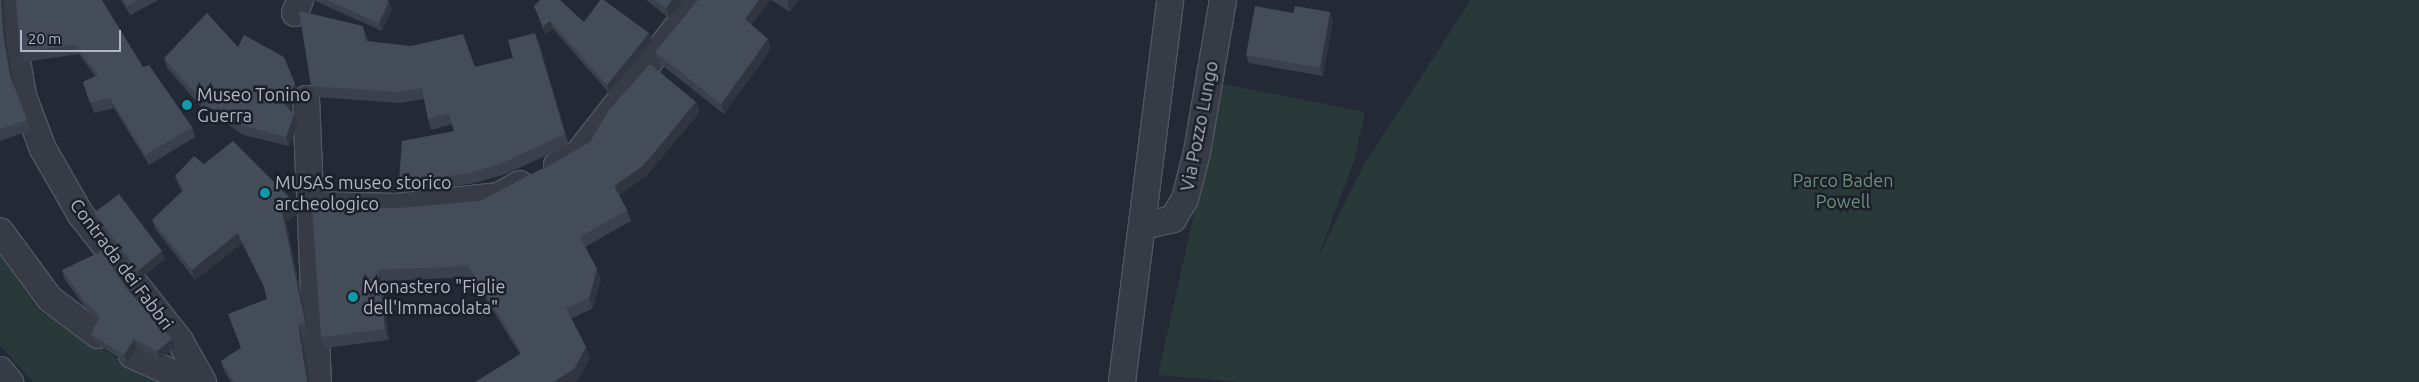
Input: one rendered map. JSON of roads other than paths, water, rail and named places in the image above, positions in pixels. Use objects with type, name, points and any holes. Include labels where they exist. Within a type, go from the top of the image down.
[{"type":"street","name":"Contrada dei Fabbri","points":[[11,0],[15,49],[23,96],[43,149],[81,215],[180,341],[203,382]]},
{"type":"street","points":[[309,205],[397,207],[499,196],[578,154],[698,0]]},
{"type":"street","points":[[1122,382],[1170,0]]},
{"type":"street","name":"Via Pozzo Lungo","points":[[1143,226],[1172,219],[1186,198],[1197,152],[1222,0]]},
{"type":"street","points":[[306,99],[318,382]]},
{"type":"street","points":[[0,231],[50,299],[98,335]]},
{"type":"street","points":[[132,355],[193,382]]},
{"type":"street","points":[[0,370],[10,382]]},
{"type":"place","name":"Museo Tonino Guerra","points":[[187,105]]},
{"type":"place","name":"MUSAS museo storico archeologico","points":[[265,193]]},
{"type":"place","name":"Monastero \"Figlie dell'Immacolata\"","points":[[353,297]]},
{"type":"park label","name":"Parco Baden Powell","points":[[1843,191]]}]
